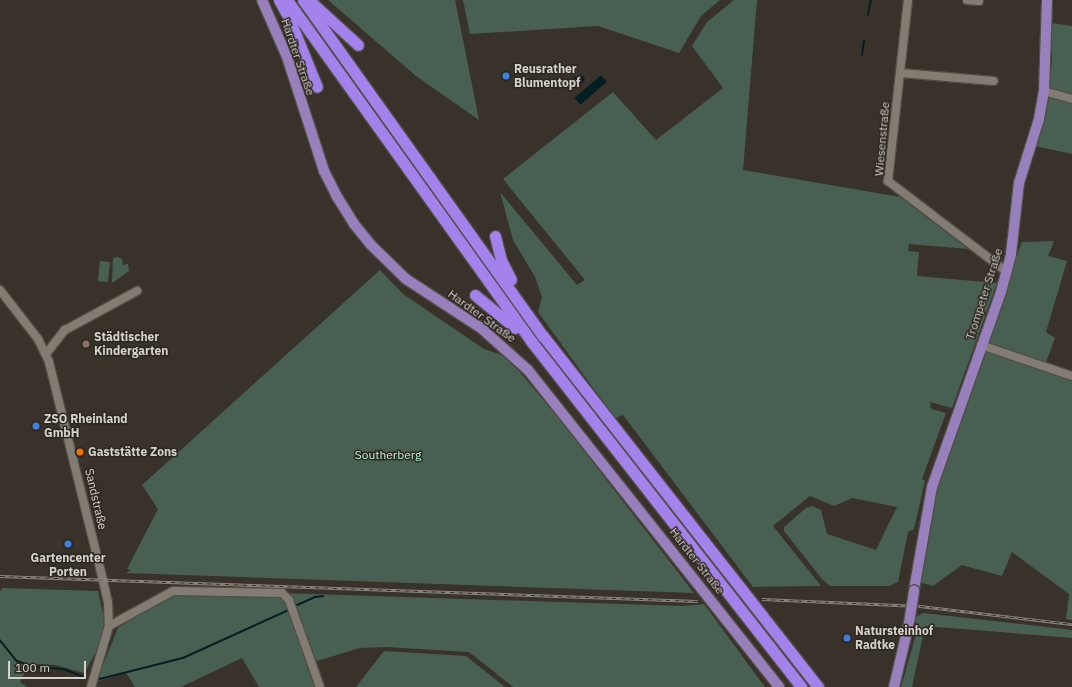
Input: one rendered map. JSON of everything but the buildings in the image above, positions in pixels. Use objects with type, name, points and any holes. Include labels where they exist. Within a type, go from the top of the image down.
[{"type":"highway","points":[[279,0],[289,18],[317,87]]},
{"type":"highway","points":[[287,0],[531,341],[801,687]]},
{"type":"highway","points":[[303,0],[518,299],[612,424],[818,687]]},
{"type":"highway","points":[[309,0],[358,45]]},
{"type":"highway","points":[[495,236],[501,260],[515,287],[518,299]]},
{"type":"highway","points":[[475,295],[531,341]]},
{"type":"main road","name":"Hardter Straße","points":[[262,0],[287,57],[324,171],[336,195],[354,224],[370,244],[406,278],[481,328],[528,370],[779,687]]},
{"type":"main road","name":"Trompeter Straße","points":[[894,687],[909,624],[932,487],[1007,272],[1015,230],[1019,183],[1039,119],[1044,91],[1047,0]]},
{"type":"main road","points":[[771,677],[776,687]]},
{"type":"street","name":"Wiesenstraße","points":[[908,0],[888,181],[1007,272]]},
{"type":"street","points":[[967,0],[980,1]]},
{"type":"street","points":[[901,73],[994,81]]},
{"type":"street","points":[[1044,91],[1072,99]]},
{"type":"street","name":"Sandstraße","points":[[0,290],[28,325],[46,354],[58,391],[103,581],[109,626]]},
{"type":"street","points":[[46,354],[65,330],[137,291]]},
{"type":"street","points":[[981,344],[1072,376]]},
{"type":"street","points":[[91,687],[109,626],[173,590],[282,593],[289,600],[320,687]]},
{"type":"green space","points":[[328,0],[455,0],[479,120],[416,76]]},
{"type":"green space","points":[[463,0],[720,0],[701,16],[679,53],[598,26],[470,34]]},
{"type":"green space","points":[[734,0],[757,0],[743,170],[900,197],[968,249],[909,244],[908,251],[919,252],[917,276],[997,283],[952,408],[930,402],[931,409],[946,413],[922,479],[925,481],[914,529],[908,532],[898,582],[889,586],[830,586],[822,579],[784,531],[784,527],[806,508],[812,506],[821,510],[827,534],[876,550],[897,507],[852,498],[834,506],[810,496],[773,526],[821,586],[753,587],[623,415],[615,418],[538,312],[542,297],[535,277],[513,240],[500,192],[577,285],[585,280],[503,179],[613,92],[656,140],[723,88],[692,46],[707,22]]},
{"type":"green space","points":[[1051,23],[1072,26],[1072,97],[1049,91],[1052,59]]},
{"type":"green space","points":[[1048,95],[1072,102],[1072,154],[1035,146]]},
{"type":"green space","points":[[1054,241],[1048,256],[1067,261],[1046,332],[1055,338],[1044,368],[1072,379],[1072,620],[1066,619],[1069,594],[1012,552],[1002,576],[962,565],[933,586],[919,582],[930,511],[983,349],[1022,242]]},
{"type":"green space","points":[[118,257],[122,259],[123,265],[128,264],[129,271],[112,283],[113,258]]},
{"type":"green space","points":[[100,261],[110,262],[108,282],[98,281]]},
{"type":"green space","name":"Southerberg","points":[[380,270],[403,294],[484,349],[502,355],[518,370],[557,416],[694,593],[126,573],[131,570],[127,569],[158,509],[142,485]]},
{"type":"green space","points":[[3,588],[98,591],[105,623],[101,643],[84,673],[55,665],[29,664],[20,682],[27,687],[0,687],[0,591]]},
{"type":"green space","points":[[282,593],[682,606],[704,604],[765,687],[513,687],[469,652],[387,647],[360,648],[317,661],[313,657],[318,687],[259,687],[242,658],[181,687],[135,687],[126,673],[96,682],[118,628],[170,596]]},
{"type":"green space","points":[[923,613],[1072,630],[1072,638],[925,626],[912,687],[901,687],[915,638],[916,617]]},
{"type":"green space","points":[[384,651],[466,656],[505,687],[356,687]]},
{"type":"water","points":[[601,75],[607,82],[580,105],[575,98]]},
{"type":"water","points":[[583,76],[585,80],[576,88],[572,87],[570,84],[574,77]]},
{"type":"waterway","points":[[868,15],[871,0]]},
{"type":"waterway","points":[[862,55],[864,41]]},
{"type":"waterway","points":[[295,606],[315,597],[323,596]]},
{"type":"waterway","points":[[96,680],[183,658],[289,610]]},
{"type":"waterway","points":[[0,640],[17,661],[35,667],[64,669],[84,677]]},
{"type":"railway","points":[[0,576],[698,601]]},
{"type":"railway","points":[[762,599],[920,606],[1072,624]]},
{"type":"place","name":"Reusrather Blumentopf","points":[[506,76]]},
{"type":"place","name":"Städtischer Kindergarten","points":[[86,344]]},
{"type":"place","name":"ZSO Rheinland GmbH","points":[[36,426]]},
{"type":"place","name":"Gaststätte Zons","points":[[80,452]]},
{"type":"place","name":"Gartencenter Porten","points":[[68,544]]},
{"type":"place","name":"Natursteinhof Radtke","points":[[847,638]]}]
